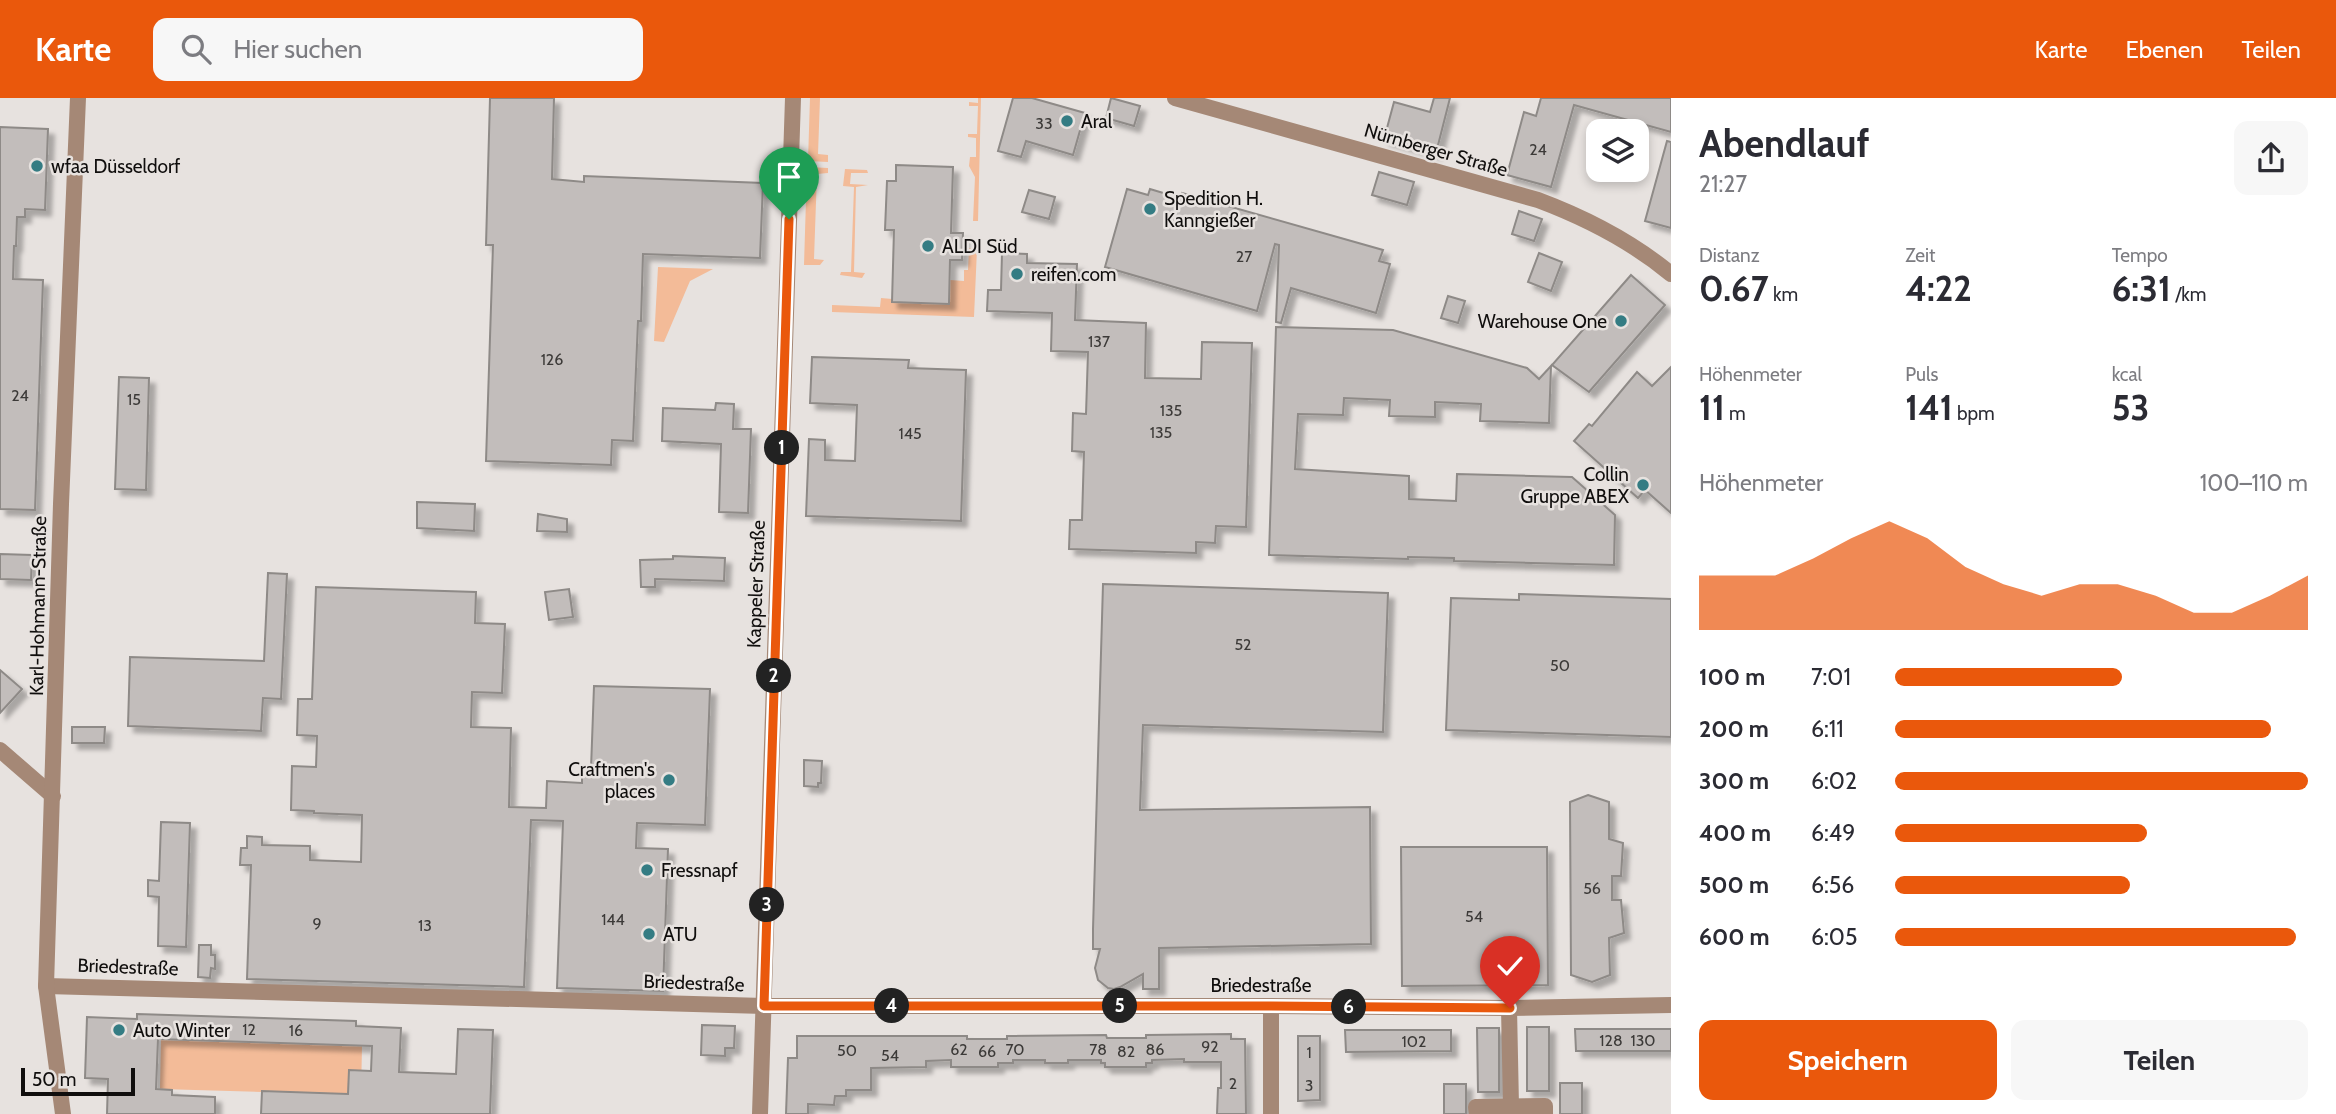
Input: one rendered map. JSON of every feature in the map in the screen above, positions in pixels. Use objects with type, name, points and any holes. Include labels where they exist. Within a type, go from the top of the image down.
[{"type":"street","name":"Karl-Hohmann-Straße","points":[[63,1114],[46,986],[61,504],[78,98]]},
{"type":"street","name":"Kappeler Straße","points":[[761,1114],[793,98]]},
{"type":"street","name":"Nürnberger Straße","points":[[1175,98],[1538,200],[1611,233],[1671,274]]},
{"type":"street","points":[[0,750],[54,796]]},
{"type":"street","name":"Briedestraße","points":[[46,986],[764,1006],[1510,1008],[1671,1005]]},
{"type":"street","points":[[1271,1006],[1271,1114]]},
{"type":"street","points":[[1510,1008],[1511,1106]]},
{"type":"street","points":[[1477,1114],[1476,1107],[1511,1106],[1545,1106],[1545,1114]]},
{"type":"shaded area","points":[[810,98],[820,98],[818,154],[828,155],[828,162],[808,161]]},
{"type":"shaded area","points":[[978,98],[981,98],[978,221],[973,221],[975,177],[969,166],[970,157],[976,157],[976,138],[968,137],[968,134],[977,134],[978,106],[969,106],[969,102],[978,103]]},
{"type":"shaded area","points":[[807,167],[828,168],[828,173],[817,174],[814,259],[824,260],[820,265],[804,265]]},
{"type":"shaded area","points":[[845,169],[867,170],[868,173],[851,173],[850,184],[868,185],[856,187],[854,272],[865,273],[862,278],[840,275],[841,272],[851,272],[854,187],[843,186]]},
{"type":"shaded area","points":[[969,248],[977,249],[974,317],[832,312],[832,305],[880,307],[881,298],[949,304],[950,280],[964,281],[964,270],[968,270]]},
{"type":"shaded area","points":[[658,267],[713,269],[690,281],[664,342],[654,341]]},
{"type":"shaded area","points":[[161,1040],[362,1046],[361,1095],[160,1089]]},
{"type":"building","points":[[490,98],[554,98],[552,179],[584,182],[584,176],[763,183],[760,258],[643,254],[633,441],[612,440],[611,465],[486,461],[493,245],[486,245]]},
{"type":"building","points":[[1013,98],[1032,98],[1085,113],[1073,155],[1026,141],[1021,157],[998,151]]},
{"type":"building","points":[[1111,98],[1140,106],[1134,126],[1106,118]]},
{"type":"building","points":[[1434,98],[1450,98],[1436,153],[1384,139],[1394,102],[1430,112]]},
{"type":"building","points":[[1541,98],[1671,98],[1671,132],[1649,126],[1649,119],[1624,119],[1574,105],[1551,187],[1507,175],[1524,112],[1536,116]]},
{"type":"building","points":[[0,127],[48,129],[45,210],[25,209],[25,217],[17,217],[14,246],[13,279],[43,280],[35,510],[0,509]]},
{"type":"building","points":[[1667,141],[1671,142],[1671,228],[1645,221]]},
{"type":"building","name":"ALDI Süd","points":[[896,165],[953,167],[951,233],[963,233],[962,260],[950,260],[949,304],[892,302],[894,230],[885,230],[887,181],[896,181]]},
{"type":"building","points":[[1379,172],[1414,182],[1407,205],[1372,195]]},
{"type":"building","points":[[1127,189],[1148,195],[1150,189],[1180,198],[1182,193],[1383,250],[1379,261],[1390,264],[1376,313],[1291,288],[1281,323],[1276,322],[1279,245],[1275,244],[1257,311],[1105,267]]},
{"type":"building","points":[[1029,190],[1055,197],[1049,219],[1022,212]]},
{"type":"building","points":[[1519,211],[1542,219],[1534,241],[1512,234]]},
{"type":"building","points":[[1002,253],[1027,254],[1027,263],[1077,264],[1075,320],[1146,323],[1145,378],[1201,379],[1202,342],[1252,343],[1246,527],[1216,526],[1215,543],[1196,542],[1196,553],[1069,549],[1070,520],[1082,520],[1084,452],[1072,451],[1073,413],[1086,414],[1088,352],[1051,351],[1052,313],[987,311],[988,290],[1001,290]]},
{"type":"building","points":[[1539,253],[1562,262],[1551,291],[1528,282]]},
{"type":"building","points":[[1631,275],[1665,305],[1589,392],[1552,365]]},
{"type":"building","points":[[1448,296],[1465,301],[1458,323],[1441,318]]},
{"type":"building","points":[[1276,327],[1393,330],[1527,368],[1539,379],[1551,366],[1549,423],[1480,421],[1481,404],[1435,402],[1435,417],[1389,416],[1390,400],[1344,398],[1343,415],[1298,414],[1295,469],[1409,476],[1409,499],[1456,501],[1457,474],[1572,477],[1615,515],[1614,565],[1454,561],[1454,558],[1269,555]]},
{"type":"building","points":[[812,357],[909,360],[908,368],[966,370],[961,521],[806,516],[809,439],[825,440],[825,460],[855,461],[857,405],[810,403]]},
{"type":"building","points":[[1671,367],[1671,513],[1645,490],[1638,498],[1574,441],[1589,424],[1592,426],[1637,372],[1652,386]]},
{"type":"building","points":[[119,377],[149,378],[146,490],[115,489]]},
{"type":"building","points":[[716,403],[734,404],[733,429],[751,429],[748,513],[719,512],[721,444],[662,441],[663,408],[715,410]]},
{"type":"building","points":[[417,502],[475,504],[474,531],[417,528]]},
{"type":"building","points":[[538,514],[567,519],[567,532],[537,531]]},
{"type":"building","points":[[0,554],[32,555],[31,580],[0,579]]},
{"type":"building","points":[[673,556],[725,558],[724,581],[655,579],[655,587],[641,587],[640,560],[673,559]]},
{"type":"building","points":[[268,573],[287,574],[281,699],[263,698],[261,731],[128,726],[130,657],[264,661]]},
{"type":"building","points":[[1103,584],[1388,593],[1383,732],[1143,725],[1140,810],[1370,807],[1371,944],[1159,948],[1159,989],[1143,989],[1143,974],[1114,989],[1098,980],[1095,968],[1100,949],[1093,949],[1093,929]]},
{"type":"building","points":[[316,587],[476,592],[475,623],[505,624],[502,693],[472,692],[471,727],[511,728],[509,807],[546,808],[547,781],[582,783],[582,768],[591,769],[594,686],[710,689],[705,825],[637,823],[636,848],[668,849],[663,991],[557,988],[563,821],[531,820],[524,987],[247,979],[251,865],[240,865],[241,848],[247,848],[247,836],[262,837],[262,845],[310,846],[310,860],[361,862],[362,815],[291,810],[292,766],[316,767],[317,736],[297,735],[298,699],[312,699]]},
{"type":"building","points":[[569,589],[573,617],[549,620],[545,592]]},
{"type":"building","points":[[1519,594],[1671,599],[1671,737],[1446,730],[1451,598],[1519,600]]},
{"type":"building","points":[[0,670],[22,689],[0,713]]},
{"type":"building","points":[[72,727],[105,727],[104,743],[72,743]]},
{"type":"building","points":[[804,760],[822,761],[821,783],[818,783],[818,787],[804,786]]},
{"type":"building","points":[[1588,795],[1609,802],[1609,839],[1623,843],[1621,876],[1612,876],[1612,900],[1621,900],[1624,933],[1609,938],[1610,975],[1592,982],[1571,975],[1570,802]]},
{"type":"building","points":[[161,822],[190,823],[186,947],[158,946],[159,897],[148,896],[148,880],[159,881]]},
{"type":"building","points":[[1401,847],[1547,847],[1548,985],[1402,986]]},
{"type":"building","points":[[199,945],[211,945],[211,955],[215,955],[215,969],[211,968],[210,978],[198,977]]},
{"type":"building","points":[[137,1014],[356,1021],[356,1026],[401,1028],[399,1072],[456,1074],[458,1029],[493,1030],[490,1114],[261,1114],[262,1091],[348,1094],[349,1070],[371,1071],[372,1046],[158,1039],[156,1089],[172,1090],[172,1095],[215,1097],[215,1114],[107,1114],[108,1079],[85,1078],[87,1017],[137,1019]]},
{"type":"building","points":[[702,1025],[735,1026],[734,1048],[725,1048],[725,1056],[701,1055]]},
{"type":"building","points":[[1527,1027],[1549,1027],[1549,1091],[1527,1091]]},
{"type":"building","points":[[1477,1028],[1499,1028],[1499,1092],[1478,1092]]},
{"type":"building","points":[[1575,1029],[1671,1029],[1671,1051],[1576,1051]]},
{"type":"building","points":[[1345,1030],[1451,1030],[1451,1051],[1346,1052]]},
{"type":"building","points":[[1231,1034],[1231,1039],[1245,1039],[1246,1114],[1217,1114],[1221,1062],[1184,1062],[1184,1059],[1152,1060],[1152,1063],[1146,1063],[1146,1067],[1105,1067],[1101,1060],[1045,1063],[1045,1060],[1013,1060],[1013,1063],[998,1063],[998,1067],[951,1067],[951,1060],[926,1061],[926,1067],[871,1068],[871,1090],[846,1090],[846,1096],[835,1096],[834,1105],[808,1104],[808,1114],[786,1114],[788,1058],[797,1058],[797,1036],[967,1036],[967,1039],[1007,1039],[1007,1036],[1106,1035],[1107,1038],[1146,1038],[1146,1035]]},
{"type":"building","points":[[1298,1036],[1320,1036],[1320,1100],[1298,1101]]},
{"type":"building","points":[[1560,1083],[1582,1083],[1582,1114],[1560,1114]]},
{"type":"building","points":[[1444,1084],[1466,1084],[1466,1114],[1444,1114]]},
{"type":"place","name":"Aral","points":[[1067,121]]},
{"type":"place","name":"wfaa Düsseldorf","points":[[37,166]]},
{"type":"place","name":"Spedition H. Kanngießer","points":[[1150,209]]},
{"type":"place","name":"ALDI Süd","points":[[928,246]]},
{"type":"place","name":"reifen.com","points":[[1017,274]]},
{"type":"place","name":"Warehouse One","points":[[1621,321]]},
{"type":"place","name":"Collin Gruppe ABEX","points":[[1643,485]]},
{"type":"place","name":"Craftmen's places","points":[[669,780]]},
{"type":"place","name":"Fressnapf","points":[[647,870]]},
{"type":"place","name":"ATU","points":[[649,934]]},
{"type":"place","name":"Auto Winter","points":[[119,1030]]},
{"type":"route","points":[[789,219],[764,1006],[1510,1008]]}]
